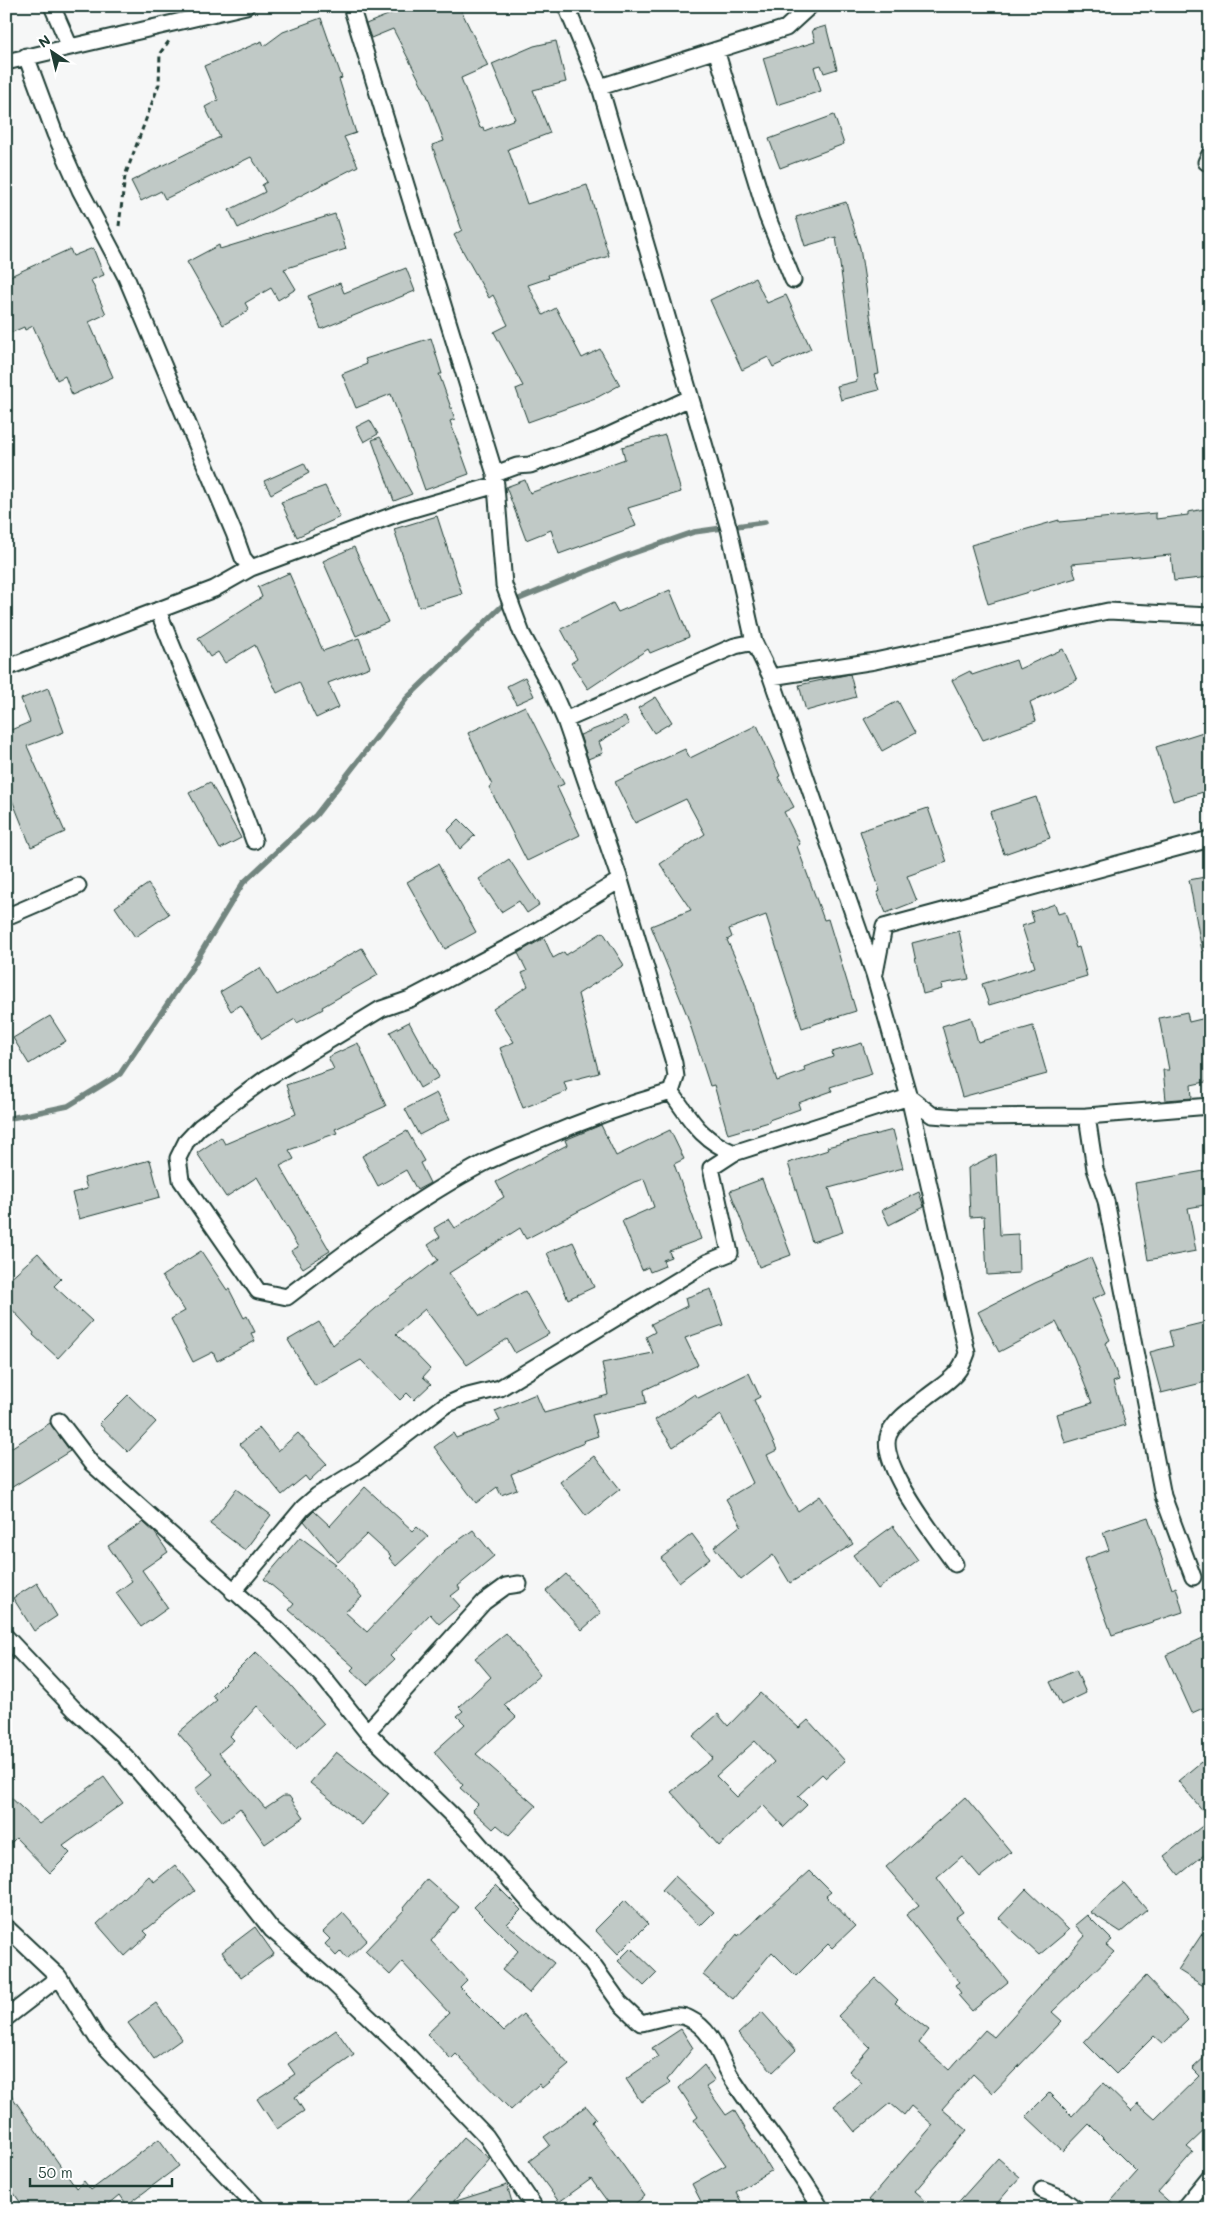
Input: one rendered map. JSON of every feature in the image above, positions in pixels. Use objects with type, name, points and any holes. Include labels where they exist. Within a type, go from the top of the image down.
[{"type":"street","points":[[52,6],[70,47]]},
{"type":"street","points":[[6,62],[246,6]]},
{"type":"street","points":[[351,6],[496,480],[504,585],[518,624],[565,720],[620,880],[674,1063],[676,1078],[671,1092]]},
{"type":"street","points":[[566,6],[600,87],[728,524],[754,642],[771,677],[874,974],[909,1097],[967,1353],[962,1368],[901,1416],[888,1435],[887,1452],[903,1488],[955,1564]]},
{"type":"street","points":[[600,87],[786,28],[810,6]]},
{"type":"street","points":[[716,50],[767,216],[793,280]]},
{"type":"street","points":[[26,56],[55,134],[80,190],[126,278],[204,460],[243,558],[251,568]]},
{"type":"street","points":[[6,668],[214,589],[251,568],[399,513],[496,480],[517,466],[530,465],[599,440],[690,398]]},
{"type":"street","points":[[158,610],[180,670],[201,710],[254,841]]},
{"type":"street","points":[[771,677],[875,661],[1108,611],[1210,616]]},
{"type":"street","points":[[565,720],[734,646],[754,642]]},
{"type":"street","points":[[874,974],[884,928],[1210,839]]},
{"type":"street","points":[[620,880],[520,941],[410,999],[381,1009],[265,1079],[200,1127],[186,1142],[178,1158],[181,1180],[258,1291],[287,1297],[357,1243],[420,1201],[486,1162],[598,1114],[671,1092]]},
{"type":"street","points":[[6,917],[78,886]]},
{"type":"street","points":[[671,1092],[705,1137],[715,1145],[734,1153]]},
{"type":"street","points":[[909,1097],[932,1116],[1087,1116],[1210,1106]]},
{"type":"street","points":[[711,1168],[734,1153],[909,1097]]},
{"type":"street","points":[[1087,1116],[1096,1169],[1106,1201],[1163,1496],[1193,1577]]},
{"type":"street","points":[[233,1592],[303,1508],[318,1494],[401,1441],[431,1415],[464,1398],[500,1388],[708,1262],[730,1253],[705,1137]]},
{"type":"street","points":[[59,1421],[91,1462],[233,1592],[279,1631],[323,1677],[367,1732],[466,1829],[532,1905],[590,1961],[631,2016],[642,2022],[672,2016],[689,2018],[702,2028],[717,2047],[734,2082],[804,2177],[821,2209]]},
{"type":"street","points":[[367,1732],[484,1602],[506,1586],[519,1584]]},
{"type":"street","points":[[6,1637],[75,1710],[125,1756],[231,1878],[272,1930],[328,1978],[402,2049],[486,2136],[507,2164],[536,2209]]},
{"type":"street","points":[[6,1927],[59,1977],[97,2038],[258,2209]]},
{"type":"street","points":[[6,2018],[59,1977]]},
{"type":"street","points":[[1183,2209],[1210,2176]]},
{"type":"street","points":[[1042,2190],[1060,2197],[1076,2209]]},
{"type":"path","points":[[114,255],[126,176],[160,84],[160,53],[184,20]]},
{"type":"building","points":[[391,6],[459,6],[488,66],[461,78],[480,128],[483,127],[484,131],[515,119],[492,64],[534,46],[556,41],[566,82],[533,90],[550,133],[508,149],[527,204],[587,185],[609,256],[548,275],[549,278],[528,285],[543,315],[556,308],[582,358],[600,349],[620,385],[598,397],[528,422],[516,389],[523,386],[494,332],[508,325],[493,295],[489,298],[454,235],[462,230],[432,145],[444,141],[427,95],[393,29],[371,38],[366,24],[395,12]]},
{"type":"building","points":[[321,18],[342,78],[339,79],[356,133],[344,137],[358,166],[238,228],[229,210],[265,192],[262,185],[267,182],[251,157],[165,199],[161,191],[141,201],[131,181],[220,137],[205,107],[218,100],[204,66],[262,41],[264,46],[283,32]]},
{"type":"building","points":[[826,26],[837,69],[824,73],[821,65],[814,67],[821,91],[777,105],[763,58],[815,42],[812,30]]},
{"type":"building","points":[[834,115],[844,144],[780,168],[769,139]]},
{"type":"building","points":[[846,202],[860,248],[879,374],[874,375],[879,390],[841,400],[837,386],[857,381],[836,237],[805,246],[796,217]]},
{"type":"building","points":[[335,214],[346,249],[284,269],[296,289],[278,300],[271,288],[245,303],[249,310],[223,325],[187,262],[219,245],[220,249]]},
{"type":"building","points":[[93,248],[104,275],[91,280],[106,314],[89,322],[113,377],[72,395],[65,376],[57,380],[33,326],[25,330],[24,327],[6,335],[6,278],[70,249],[73,256]]},
{"type":"building","points":[[406,268],[415,291],[321,329],[308,296],[340,283],[344,293]]},
{"type":"building","points":[[755,278],[767,303],[786,295],[811,349],[773,367],[768,357],[742,370],[710,300]]},
{"type":"building","points":[[431,338],[442,374],[439,374],[455,419],[450,421],[469,474],[425,490],[391,394],[356,408],[342,374],[367,364],[365,359]]},
{"type":"building","points":[[370,420],[378,434],[364,442],[356,427]]},
{"type":"building","points":[[665,435],[681,492],[628,508],[636,526],[559,554],[551,530],[526,540],[506,487],[525,480],[530,493],[625,459],[622,447]]},
{"type":"building","points":[[380,437],[412,494],[394,501],[372,440]]},
{"type":"building","points":[[304,463],[309,473],[271,494],[264,481]]},
{"type":"building","points":[[325,486],[340,517],[297,537],[281,502]]},
{"type":"building","points":[[1210,508],[1210,577],[1174,581],[1171,555],[1072,564],[1076,578],[988,604],[971,545],[1059,520],[1059,522],[1156,513],[1156,519],[1188,515],[1188,512]]},
{"type":"building","points":[[437,516],[462,594],[419,607],[394,529]]},
{"type":"building","points":[[354,547],[388,622],[356,636],[323,561]]},
{"type":"building","points":[[289,573],[323,651],[359,638],[370,667],[328,683],[339,707],[316,718],[299,682],[277,693],[255,645],[225,663],[218,652],[210,657],[198,638],[262,597],[258,587]]},
{"type":"building","points":[[670,590],[689,637],[650,653],[648,649],[588,689],[571,663],[577,659],[561,629],[613,603],[618,612]]},
{"type":"building","points":[[1063,649],[1077,680],[1030,702],[1036,721],[983,740],[952,680],[970,671],[972,675],[1016,660],[1019,669]]},
{"type":"building","points":[[850,674],[856,697],[806,711],[799,685]]},
{"type":"building","points":[[525,677],[534,696],[516,704],[507,686]]},
{"type":"building","points":[[48,688],[64,732],[27,746],[65,832],[31,847],[6,785],[6,773],[11,771],[6,759],[6,732],[30,722],[21,699]]},
{"type":"building","points":[[656,697],[672,722],[654,733],[638,708]]},
{"type":"building","points":[[898,701],[915,733],[882,751],[864,719]]},
{"type":"building","points":[[525,706],[564,784],[557,787],[580,835],[527,861],[489,787],[492,785],[468,733]]},
{"type":"building","points":[[625,717],[629,724],[599,742],[603,753],[588,759],[580,735]]},
{"type":"building","points":[[757,725],[780,776],[778,777],[794,807],[784,812],[800,844],[797,846],[824,920],[828,919],[856,1011],[802,1028],[766,915],[729,929],[732,937],[727,940],[743,975],[777,1081],[805,1071],[804,1067],[833,1057],[832,1052],[862,1043],[872,1074],[830,1087],[832,1091],[798,1103],[800,1109],[769,1120],[769,1122],[728,1134],[714,1085],[710,1086],[687,1015],[651,926],[691,910],[660,864],[705,834],[686,799],[635,823],[615,782],[685,749],[690,758]]},
{"type":"building","points":[[1203,732],[1210,754],[1210,790],[1173,801],[1156,747]]},
{"type":"building","points":[[210,782],[241,838],[220,849],[189,793]]},
{"type":"building","points":[[1036,797],[1050,838],[1004,854],[990,812]]},
{"type":"building","points":[[928,808],[947,862],[907,876],[917,901],[886,913],[877,892],[880,891],[860,831]]},
{"type":"building","points":[[459,819],[475,835],[460,849],[448,830]]},
{"type":"building","points":[[509,859],[539,905],[527,913],[519,901],[501,912],[479,879]]},
{"type":"building","points":[[438,864],[476,932],[445,949],[407,882]]},
{"type":"building","points":[[1210,876],[1210,950],[1202,951],[1189,880]]},
{"type":"building","points":[[148,884],[169,914],[135,937],[115,907]]},
{"type":"building","points":[[1055,904],[1058,914],[1065,912],[1076,948],[1079,947],[1087,976],[989,1005],[982,984],[1035,967],[1022,926],[1034,922],[1031,912]]},
{"type":"building","points":[[959,931],[969,979],[941,984],[942,989],[923,994],[912,943]]},
{"type":"building","points":[[603,932],[624,965],[578,994],[599,1073],[564,1082],[567,1091],[523,1108],[500,1048],[514,1042],[493,1009],[528,986],[522,973],[527,971],[518,953],[544,938],[553,958],[564,952],[566,955]]},
{"type":"building","points":[[362,948],[378,975],[322,1007],[323,1009],[297,1023],[295,1019],[262,1039],[241,1005],[231,1011],[220,992],[260,968],[277,995]]},
{"type":"building","points":[[1187,1012],[1189,1022],[1210,1017],[1210,1081],[1191,1085],[1192,1098],[1166,1100],[1163,1070],[1169,1070],[1159,1018]]},
{"type":"building","points":[[50,1016],[66,1041],[29,1064],[13,1038]]},
{"type":"building","points":[[971,1017],[978,1042],[1033,1026],[1047,1074],[962,1097],[942,1026]]},
{"type":"building","points":[[409,1022],[439,1077],[420,1088],[390,1032]]},
{"type":"building","points":[[358,1043],[386,1106],[335,1129],[337,1133],[289,1150],[294,1159],[280,1166],[330,1251],[303,1268],[291,1251],[298,1247],[257,1177],[226,1197],[197,1153],[221,1137],[225,1144],[296,1114],[286,1085],[334,1069],[328,1057]]},
{"type":"building","points":[[436,1093],[450,1119],[419,1135],[405,1109]]},
{"type":"building","points":[[601,1125],[616,1156],[670,1130],[684,1159],[674,1164],[701,1239],[669,1251],[671,1257],[663,1260],[665,1266],[650,1272],[648,1267],[642,1270],[622,1221],[654,1207],[644,1179],[634,1182],[526,1239],[520,1228],[449,1273],[480,1316],[525,1291],[549,1334],[515,1353],[507,1339],[467,1365],[425,1309],[396,1334],[430,1369],[423,1377],[431,1384],[414,1400],[407,1393],[400,1400],[361,1360],[315,1386],[288,1340],[319,1322],[333,1345],[389,1297],[438,1260],[428,1245],[440,1237],[434,1228],[449,1219],[455,1228],[504,1197],[496,1182],[567,1145],[565,1140]]},
{"type":"building","points":[[893,1130],[903,1168],[829,1188],[843,1232],[812,1242],[788,1163],[828,1150],[827,1147]]},
{"type":"building","points":[[407,1131],[424,1161],[420,1163],[430,1183],[417,1190],[406,1170],[378,1186],[362,1156]]},
{"type":"building","points":[[996,1154],[1000,1235],[1018,1234],[1019,1273],[987,1275],[984,1216],[970,1217],[968,1168]]},
{"type":"building","points":[[150,1160],[160,1197],[79,1219],[72,1193],[87,1189],[84,1178]]},
{"type":"building","points":[[1210,1170],[1210,1204],[1188,1208],[1196,1251],[1148,1260],[1135,1183]]},
{"type":"building","points":[[762,1179],[791,1255],[759,1267],[730,1191]]},
{"type":"building","points":[[919,1192],[924,1207],[889,1225],[882,1210]]},
{"type":"building","points":[[573,1242],[594,1287],[568,1299],[547,1253]]},
{"type":"building","points":[[201,1251],[227,1290],[229,1289],[244,1318],[247,1316],[255,1332],[251,1333],[255,1341],[217,1361],[213,1352],[193,1362],[171,1319],[185,1311],[162,1276]]},
{"type":"building","points":[[38,1253],[61,1279],[54,1286],[92,1321],[58,1358],[33,1335],[34,1333],[6,1303],[6,1282]]},
{"type":"building","points":[[1091,1258],[1106,1293],[1092,1299],[1110,1340],[1105,1343],[1119,1380],[1113,1382],[1126,1425],[1065,1443],[1057,1414],[1092,1403],[1074,1357],[1056,1322],[999,1352],[978,1312],[1035,1283]]},
{"type":"building","points":[[711,1289],[723,1325],[685,1338],[698,1365],[644,1390],[646,1403],[592,1415],[598,1436],[511,1474],[517,1489],[501,1495],[497,1487],[476,1503],[434,1447],[453,1433],[456,1438],[500,1421],[495,1411],[536,1394],[544,1413],[608,1395],[602,1363],[653,1353],[646,1337],[655,1332],[651,1324],[687,1306],[685,1298]]},
{"type":"building","points":[[1210,1321],[1210,1381],[1161,1393],[1150,1352],[1173,1346],[1169,1331]]},
{"type":"building","points":[[749,1373],[760,1397],[754,1400],[777,1450],[767,1455],[788,1496],[798,1511],[820,1496],[853,1544],[790,1583],[773,1555],[741,1580],[714,1547],[741,1525],[726,1499],[753,1483],[721,1415],[673,1447],[655,1420],[695,1394],[698,1398]]},
{"type":"building","points":[[128,1395],[156,1422],[128,1452],[99,1424]]},
{"type":"building","points":[[50,1423],[70,1451],[6,1491],[6,1451]]},
{"type":"building","points":[[259,1428],[278,1451],[298,1433],[327,1464],[309,1481],[305,1476],[282,1495],[240,1444]]},
{"type":"building","points":[[594,1456],[620,1489],[586,1516],[560,1482]]},
{"type":"building","points":[[365,1487],[413,1531],[417,1527],[428,1537],[396,1566],[389,1558],[391,1556],[367,1534],[338,1562],[304,1521],[314,1511],[330,1526]]},
{"type":"building","points":[[236,1489],[271,1515],[245,1550],[210,1524]]},
{"type":"building","points":[[1148,1517],[1172,1589],[1176,1587],[1183,1612],[1112,1635],[1084,1559],[1109,1550],[1103,1532]]},
{"type":"building","points":[[143,1522],[155,1533],[168,1552],[142,1570],[168,1608],[141,1627],[116,1593],[132,1581],[108,1546]]},
{"type":"building","points":[[893,1526],[918,1560],[878,1589],[853,1555]]},
{"type":"building","points":[[473,1530],[494,1556],[458,1586],[460,1589],[451,1596],[460,1606],[439,1624],[430,1614],[390,1656],[394,1660],[367,1685],[351,1670],[354,1667],[289,1610],[294,1604],[264,1579],[300,1537],[336,1564],[334,1565],[362,1597],[345,1612],[367,1632],[444,1551]]},
{"type":"building","points":[[692,1534],[710,1558],[679,1582],[661,1558]]},
{"type":"building","points":[[566,1574],[601,1613],[582,1630],[546,1591]]},
{"type":"building","points":[[37,1583],[57,1616],[34,1631],[13,1598]]},
{"type":"building","points":[[506,1633],[540,1675],[504,1705],[516,1717],[476,1754],[536,1806],[509,1835],[497,1825],[493,1829],[472,1810],[478,1804],[460,1788],[463,1785],[434,1752],[465,1724],[457,1716],[463,1711],[459,1707],[491,1677],[475,1658]]},
{"type":"building","points":[[1205,1637],[1210,1647],[1210,1705],[1192,1713],[1166,1655]]},
{"type":"building","points":[[256,1652],[287,1681],[324,1724],[296,1749],[257,1706],[230,1736],[234,1740],[219,1753],[265,1808],[283,1796],[289,1796],[304,1817],[265,1844],[240,1808],[223,1822],[195,1789],[213,1774],[178,1733],[217,1700],[212,1696]]},
{"type":"building","points":[[1076,1670],[1086,1693],[1061,1705],[1050,1682]]},
{"type":"building","points":[[760,1693],[799,1728],[808,1720],[845,1761],[826,1778],[822,1774],[798,1796],[807,1805],[784,1827],[763,1805],[719,1846],[671,1792],[713,1758],[693,1736],[718,1714],[728,1726]],"holes":[[[755,1741],[774,1762],[737,1797],[716,1776]]]},
{"type":"building","points":[[336,1752],[389,1793],[362,1825],[310,1783]]},
{"type":"building","points":[[1201,1762],[1210,1772],[1210,1819],[1178,1781]]},
{"type":"building","points":[[104,1777],[123,1803],[63,1846],[70,1853],[50,1873],[16,1838],[6,1848],[6,1793],[39,1824]]},
{"type":"building","points":[[965,1797],[1011,1852],[980,1877],[962,1856],[937,1878],[963,1912],[956,1917],[1008,1982],[972,2011],[958,1995],[961,1993],[955,1985],[959,1982],[906,1915],[919,1905],[886,1867]]},
{"type":"building","points":[[1210,1820],[1210,1850],[1179,1875],[1164,1856]]},
{"type":"building","points":[[175,1865],[195,1891],[144,1931],[148,1935],[125,1956],[97,1924],[149,1876],[154,1882]]},
{"type":"building","points":[[810,1871],[831,1892],[826,1896],[855,1926],[832,1948],[828,1944],[796,1976],[772,1952],[733,1999],[703,1975],[737,1934],[738,1936]]},
{"type":"building","points":[[675,1876],[714,1912],[700,1926],[662,1890]]},
{"type":"building","points":[[427,1879],[459,1907],[431,1941],[467,1980],[460,1987],[504,2031],[523,2014],[569,2065],[542,2088],[539,2084],[511,2110],[456,2054],[451,2059],[427,2034],[449,2013],[402,1962],[390,1975],[365,1951],[405,1909],[403,1908]]},
{"type":"building","points":[[1124,1883],[1147,1910],[1121,1932],[1090,1912]]},
{"type":"building","points":[[496,1885],[521,1910],[507,1924],[554,1963],[529,1993],[502,1970],[518,1951],[474,1907]]},
{"type":"building","points":[[1026,1889],[1069,1930],[1039,1955],[999,1918]]},
{"type":"building","points":[[625,1900],[648,1924],[618,1954],[595,1930]]},
{"type":"building","points":[[343,1913],[367,1940],[347,1959],[341,1951],[336,1956],[325,1944],[330,1939],[323,1932]]},
{"type":"building","points":[[1087,1915],[1112,1940],[1106,1945],[1114,1952],[1052,2012],[1062,2021],[993,2093],[973,2074],[942,2109],[967,2130],[915,2191],[935,2209],[879,2209],[869,2200],[933,2125],[911,2106],[904,2115],[890,2103],[855,2132],[834,2106],[862,2083],[849,2071],[870,2047],[838,2016],[875,1978],[898,2000],[895,2003],[929,2030],[919,2043],[949,2070],[985,2030],[994,2037],[1085,1936],[1075,1925]]},
{"type":"building","points":[[1210,1922],[1210,1990],[1178,1970]]},
{"type":"building","points":[[255,1927],[274,1954],[241,1978],[222,1952]]},
{"type":"building","points":[[631,1948],[657,1973],[644,1986],[618,1961]]},
{"type":"building","points":[[1146,1976],[1188,2020],[1163,2044],[1154,2036],[1116,2074],[1084,2042]]},
{"type":"building","points":[[156,2003],[182,2039],[154,2059],[128,2023]]},
{"type":"building","points":[[762,2012],[796,2050],[773,2072],[738,2034]]},
{"type":"building","points":[[681,2029],[693,2048],[667,2080],[670,2083],[641,2102],[626,2079],[658,2057],[652,2048]]},
{"type":"building","points":[[336,2030],[354,2055],[295,2097],[304,2111],[277,2129],[257,2099],[295,2074],[288,2064]]},
{"type":"building","points":[[1210,2052],[1210,2125],[1187,2147],[1193,2152],[1158,2192],[1174,2206],[1174,2209],[1104,2209],[1137,2172],[1089,2124],[1063,2151],[1026,2116],[1049,2093],[1072,2116],[1103,2083],[1132,2111],[1138,2104],[1155,2119],[1199,2076],[1192,2069]]},
{"type":"building","points":[[704,2065],[715,2081],[706,2087],[726,2115],[734,2110],[771,2171],[736,2192],[745,2209],[705,2209],[692,2184],[726,2165],[694,2120],[698,2117],[679,2088]]},
{"type":"building","points":[[6,2088],[76,2188],[84,2181],[91,2190],[159,2139],[179,2166],[127,2205],[120,2195],[103,2209],[25,2209],[6,2182]]},
{"type":"building","points":[[586,2106],[596,2118],[592,2122],[645,2196],[628,2209],[613,2209],[591,2179],[559,2202],[529,2161],[550,2145],[544,2137]]},
{"type":"building","points":[[464,2137],[490,2159],[453,2202],[507,2185],[514,2209],[401,2209]]},
{"type":"building","points":[[998,2158],[1020,2177],[992,2209],[952,2209]]},
{"type":"waterway","points":[[6,1119],[68,1106],[120,1074],[191,969],[243,883],[316,815],[407,698],[502,606],[619,558],[694,532],[765,522]]}]
